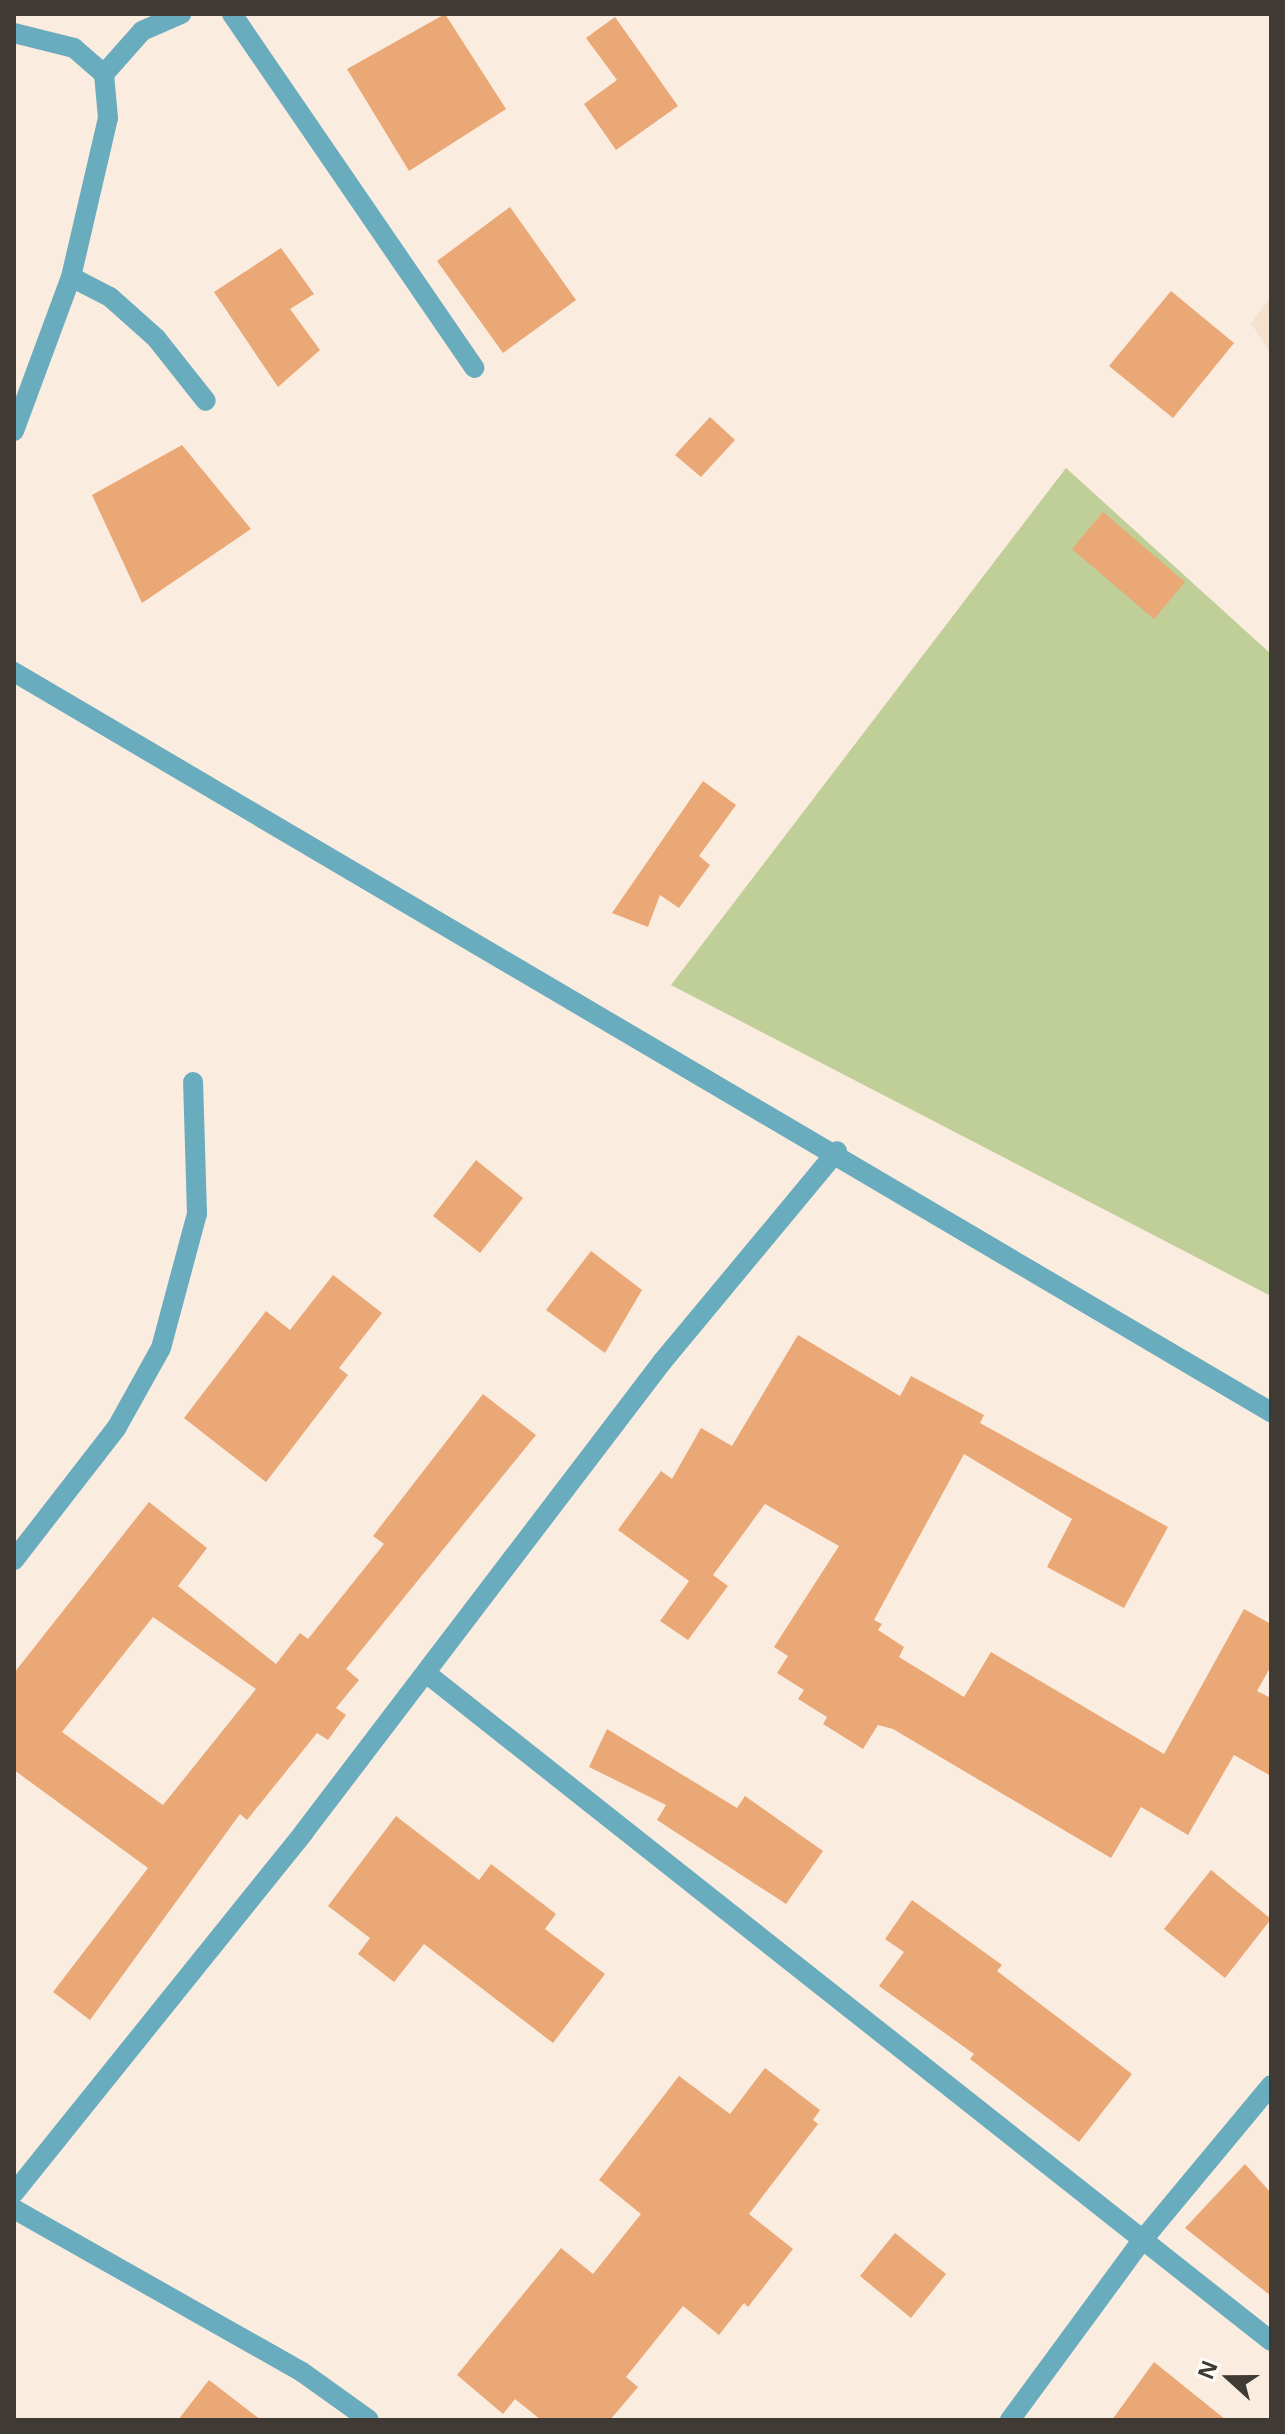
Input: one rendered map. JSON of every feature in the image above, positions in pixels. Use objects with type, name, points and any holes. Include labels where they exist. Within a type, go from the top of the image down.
[{"type":"street","points":[[104,74],[142,31],[181,14]]},
{"type":"street","points":[[232,14],[474,368]]},
{"type":"street","points":[[14,33],[74,48],[104,74],[108,118],[71,277],[14,431]]},
{"type":"street","points":[[71,277],[110,297],[156,338],[206,401]]},
{"type":"street","points":[[14,672],[837,1151],[1271,1412]]},
{"type":"street","points":[[14,1560],[117,1427],[161,1348],[197,1214],[193,1082]]},
{"type":"street","points":[[14,2193],[426,1673],[662,1362],[837,1151]]},
{"type":"street","points":[[426,1673],[1140,2243],[1271,2341]]},
{"type":"street","points":[[1010,2420],[1140,2243],[1271,2085]]},
{"type":"street","points":[[14,2209],[302,2372],[369,2420]]},
{"type":"shaded area","points":[[1271,297],[1271,355],[1251,323]]},
{"type":"green space","points":[[1066,468],[1271,654],[1271,1296],[671,985]]},
{"type":"building","points":[[445,14],[506,109],[409,171],[347,69]]},
{"type":"building","points":[[615,17],[678,106],[616,150],[584,104],[617,80],[586,38]]},
{"type":"building","points":[[510,207],[576,300],[503,353],[437,261]]},
{"type":"building","points":[[281,248],[314,294],[290,309],[320,350],[278,387],[214,292]]},
{"type":"building","points":[[1171,291],[1234,343],[1173,418],[1109,366]]},
{"type":"building","points":[[710,417],[735,440],[701,477],[675,455]]},
{"type":"building","points":[[182,445],[251,529],[142,603],[92,495]]},
{"type":"building","points":[[1103,512],[1185,582],[1154,619],[1072,549]]},
{"type":"building","points":[[703,781],[736,805],[699,856],[710,865],[679,908],[660,895],[648,927],[612,913]]},
{"type":"building","points":[[476,1160],[523,1198],[480,1253],[433,1216]]},
{"type":"building","points":[[591,1251],[642,1290],[605,1353],[546,1310]]},
{"type":"building","points":[[333,1275],[382,1313],[339,1368],[348,1375],[266,1482],[184,1418],[266,1311],[290,1330]]},
{"type":"building","points":[[798,1335],[900,1396],[911,1376],[984,1415],[980,1423],[1168,1527],[1124,1608],[1047,1567],[1072,1519],[964,1454],[874,1620],[882,1624],[878,1630],[904,1647],[899,1657],[964,1697],[991,1652],[1164,1754],[1244,1609],[1271,1624],[1271,1666],[1257,1691],[1271,1698],[1271,1776],[1234,1755],[1188,1835],[1141,1807],[1111,1858],[893,1729],[878,1725],[863,1749],[823,1724],[827,1717],[798,1699],[804,1690],[777,1673],[788,1656],[774,1647],[839,1546],[765,1504],[713,1575],[728,1586],[688,1640],[660,1621],[689,1581],[618,1530],[661,1471],[672,1479],[701,1428],[732,1446]]},
{"type":"building","points":[[483,1394],[536,1435],[346,1669],[359,1680],[336,1708],[346,1715],[328,1740],[317,1733],[247,1820],[240,1814],[90,2020],[53,1992],[148,1868],[14,1770],[14,1673],[149,1502],[207,1548],[178,1586],[276,1664],[300,1633],[308,1639],[384,1544],[373,1536]],"holes":[[[153,1617],[256,1689],[163,1805],[62,1732]]]},
{"type":"building","points":[[607,1729],[737,1808],[745,1796],[823,1851],[786,1904],[657,1820],[666,1805],[589,1767]]},
{"type":"building","points":[[396,1816],[479,1880],[491,1864],[556,1914],[545,1929],[605,1974],[553,2043],[424,1944],[394,1982],[358,1954],[370,1938],[328,1906]]},
{"type":"building","points":[[1211,1870],[1271,1919],[1225,1978],[1164,1929]]},
{"type":"building","points":[[912,1900],[1002,1965],[997,1971],[1132,2074],[1079,2142],[970,2059],[974,2054],[879,1986],[904,1952],[885,1939]]},
{"type":"building","points":[[765,2068],[820,2110],[813,2120],[818,2124],[749,2214],[793,2249],[748,2307],[744,2303],[719,2335],[683,2306],[626,2377],[638,2387],[610,2420],[541,2420],[515,2399],[503,2414],[457,2375],[561,2248],[593,2274],[641,2214],[599,2180],[679,2076],[730,2114]]},
{"type":"building","points":[[1245,2164],[1271,2193],[1271,2296],[1185,2228]]},
{"type":"building","points":[[895,2233],[946,2274],[911,2318],[860,2276]]},
{"type":"building","points":[[1154,2362],[1226,2420],[1112,2420]]},
{"type":"building","points":[[209,2380],[261,2420],[178,2420]]}]
